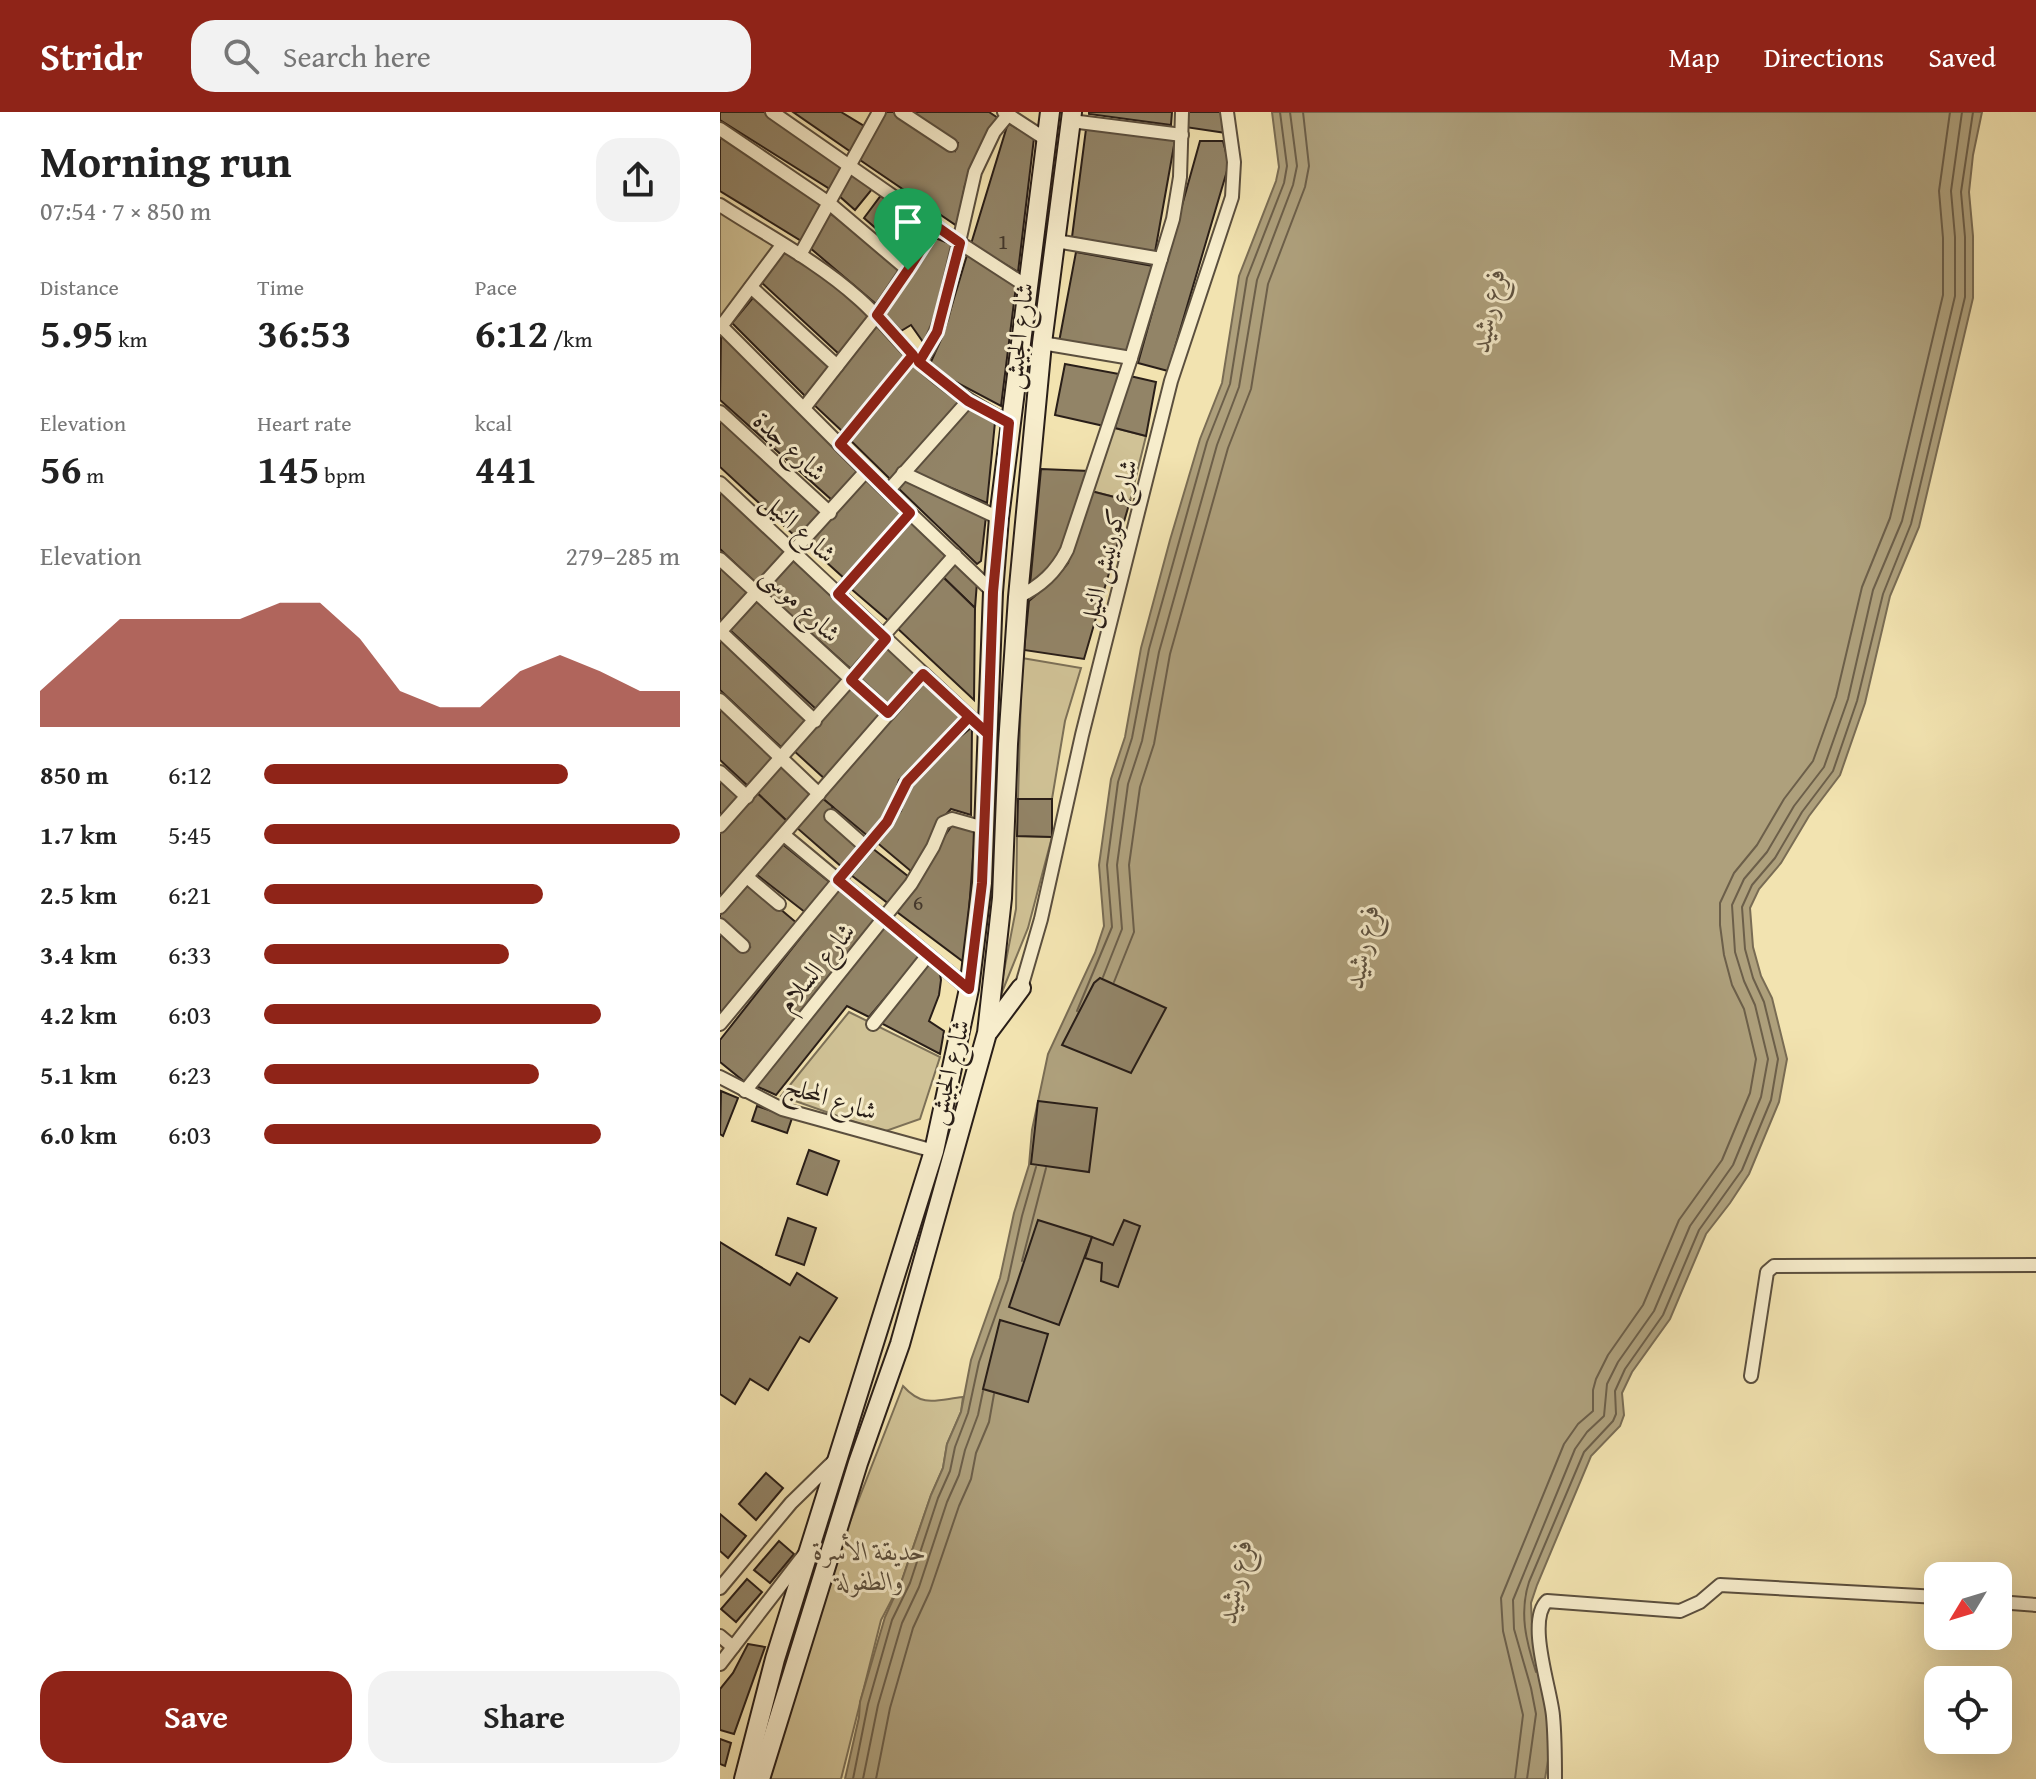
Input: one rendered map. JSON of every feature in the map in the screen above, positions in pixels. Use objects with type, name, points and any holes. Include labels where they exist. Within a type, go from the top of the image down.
[{"type":"main road","name":"شارع الجيش","points":[[744,1779],[775,1659],[934,1151],[969,989],[981,896],[993,592],[999,518],[1050,112]]},
{"type":"main road","name":"شارع الجيش","points":[[760,1779],[858,1463],[900,1344],[987,1033],[1002,898],[1018,597],[1042,343],[1072,116]]},
{"type":"main road","points":[[987,1033],[1021,988]]},
{"type":"street","points":[[772,112],[1028,287]]},
{"type":"street","points":[[800,255],[879,112]]},
{"type":"street","points":[[901,112],[951,145]]},
{"type":"street","points":[[1018,597],[1042,583],[1061,562],[1067,550],[1173,219],[1180,177],[1182,112]]},
{"type":"street","name":"شارع كورنيش النيل","points":[[1021,988],[1041,919],[1082,735],[1171,381],[1232,197],[1234,162],[1227,112]]},
{"type":"street","points":[[840,444],[937,332],[975,172],[988,141],[1006,113],[1047,140]]},
{"type":"street","points":[[1072,116],[1182,135]]},
{"type":"street","points":[[720,129],[829,203],[908,270]]},
{"type":"street","points":[[720,205],[840,283],[877,315],[916,359],[968,401],[1009,423]]},
{"type":"street","points":[[804,408],[877,315],[936,226]]},
{"type":"street","points":[[1056,241],[1161,259]]},
{"type":"street","points":[[782,245],[721,327],[993,592]]},
{"type":"street","points":[[751,287],[837,366]]},
{"type":"street","points":[[1042,343],[1131,358]]},
{"type":"street","points":[[888,491],[968,401]]},
{"type":"street","name":"شارع جدة","points":[[720,412],[830,513]]},
{"type":"street","points":[[815,721],[720,632],[795,553],[866,471]]},
{"type":"street","points":[[903,473],[999,518]]},
{"type":"street","name":"شارع النيل","points":[[720,483],[988,734]]},
{"type":"street","points":[[838,594],[910,513]]},
{"type":"street","points":[[720,826],[851,680],[955,555]]},
{"type":"street","name":"شارع موسى","points":[[720,559],[888,713]]},
{"type":"street","points":[[720,907],[923,674]]},
{"type":"street","points":[[720,700],[819,794]]},
{"type":"street","points":[[720,1024],[892,814],[907,782],[969,717]]},
{"type":"street","points":[[720,772],[747,797]]},
{"type":"street","points":[[831,816],[866,847]]},
{"type":"street","name":"شارع السلام","points":[[745,1091],[923,866],[945,820],[984,828]]},
{"type":"street","points":[[784,835],[969,989]]},
{"type":"street","points":[[747,877],[779,904]]},
{"type":"street","points":[[720,925],[743,946]]},
{"type":"street","points":[[873,1024],[928,955]]},
{"type":"street","name":"شارع المحلج","points":[[721,1079],[782,1109],[934,1151]]},
{"type":"street","points":[[1751,1376],[1767,1272],[1771,1267],[2036,1265]]},
{"type":"street","points":[[720,1588],[791,1503],[837,1459]]},
{"type":"street","points":[[720,1664],[809,1548]]},
{"type":"street","points":[[1555,1779],[1553,1717],[1541,1648],[1541,1611],[1547,1601],[1674,1611],[1695,1605],[1720,1585],[1924,1596]]},
{"type":"street","points":[[2012,1603],[2036,1605]]},
{"type":"street","points":[[720,1636],[733,1647]]},
{"type":"green space","points":[[720,208],[778,244],[720,320]]},
{"type":"green space","points":[[1107,426],[1146,436],[1130,501],[1091,491]]},
{"type":"green space","points":[[1022,658],[1081,668],[1065,721],[1052,799],[1018,799]]},
{"type":"green space","points":[[1017,836],[1052,837],[1028,928],[998,1002],[1016,909]]},
{"type":"green space","points":[[849,1012],[940,1057],[920,1119],[883,1132],[781,1096]]},
{"type":"green space","name":"حديقة الأسرة والطفولة","points":[[903,1386],[924,1400],[963,1397],[961,1412],[947,1444],[943,1468],[902,1580],[881,1620],[841,1779],[770,1779],[826,1583]]},
{"type":"water","name":"فرع رشيد","points":[[1272,112],[1982,112],[1969,192],[1973,298],[1919,527],[1890,596],[1865,703],[1840,775],[1809,816],[1781,863],[1759,889],[1750,908],[1753,947],[1761,976],[1772,998],[1787,1059],[1779,1102],[1749,1174],[1706,1234],[1670,1319],[1632,1372],[1622,1393],[1624,1415],[1620,1426],[1591,1456],[1537,1585],[1531,1603],[1532,1626],[1551,1742],[1545,1779],[845,1779],[860,1702],[885,1617],[902,1580],[943,1468],[947,1444],[961,1412],[971,1360],[1000,1278],[1014,1213],[1029,1165],[1032,1130],[1048,1054],[1095,953],[1104,926],[1099,865],[1111,779],[1125,737],[1141,648],[1170,540],[1200,439],[1222,383],[1239,276],[1276,181],[1279,167]]},
{"type":"building","points":[[720,112],[766,112],[845,168],[833,191],[720,120]]},
{"type":"building","points":[[793,112],[841,112],[864,126],[851,152]]},
{"type":"building","points":[[884,112],[895,112],[955,151],[958,143],[913,112],[989,112],[998,118],[965,185],[957,226],[857,158]]},
{"type":"building","points":[[1172,112],[1171,125],[1089,114]]},
{"type":"building","points":[[1186,112],[1223,112],[1226,133],[1185,127]]},
{"type":"building","points":[[1008,123],[1034,138],[1018,272],[971,244]]},
{"type":"building","points":[[1086,129],[1175,140],[1155,252],[1072,237]]},
{"type":"building","points":[[720,136],[823,205],[803,242],[720,191]]},
{"type":"building","points":[[1200,141],[1223,141],[1229,164],[1168,371],[1138,363]]},
{"type":"building","points":[[853,173],[873,188],[855,210],[838,195]]},
{"type":"building","points":[[882,194],[930,229],[909,257],[864,218]]},
{"type":"building","points":[[830,213],[901,270],[876,304],[809,247]]},
{"type":"building","points":[[935,238],[954,245],[928,342],[923,342],[911,325],[901,331],[881,310]]},
{"type":"building","points":[[781,252],[799,258],[872,314],[840,355],[762,283]]},
{"type":"building","points":[[1076,252],[1153,266],[1130,353],[1059,342]]},
{"type":"building","points":[[967,255],[1016,286],[1001,406],[950,379],[930,364],[943,335]]},
{"type":"building","points":[[756,294],[832,367],[808,399],[732,323]]},
{"type":"building","points":[[876,318],[910,355],[843,432],[812,403]]},
{"type":"building","points":[[721,334],[861,470],[833,501],[720,400]]},
{"type":"building","points":[[913,361],[962,401],[892,481],[847,437]]},
{"type":"building","points":[[1065,364],[1119,374],[1104,426],[1055,415]]},
{"type":"building","points":[[1130,376],[1156,382],[1146,436],[1115,428]]},
{"type":"building","points":[[970,406],[995,422],[987,503],[911,471]]},
{"type":"building","points":[[720,417],[825,511],[797,538],[720,467]]},
{"type":"building","points":[[1041,469],[1089,471],[1057,559],[1030,585]]},
{"type":"building","points":[[866,478],[903,513],[845,579],[805,543]]},
{"type":"building","points":[[904,480],[986,516],[981,561],[977,564],[897,487]]},
{"type":"building","points":[[720,488],[787,552],[757,584],[720,549]]},
{"type":"building","points":[[1091,491],[1130,501],[1084,659],[1024,650],[1029,601],[1068,563]]},
{"type":"building","points":[[909,519],[949,557],[891,623],[850,588]]},
{"type":"building","points":[[794,559],[881,637],[852,670],[765,592]]},
{"type":"building","points":[[957,563],[977,582],[975,608],[943,577]]},
{"type":"building","points":[[720,564],[750,592],[722,623],[720,622]]},
{"type":"building","points":[[943,577],[975,608],[974,700],[896,627]]},
{"type":"building","points":[[758,600],[844,677],[817,710],[730,630]]},
{"type":"building","points":[[720,638],[808,718],[782,748],[720,690]]},
{"type":"building","points":[[884,645],[918,675],[889,706],[858,678]]},
{"type":"building","points":[[924,680],[964,718],[899,780],[892,803],[869,837],[822,798]]},
{"type":"building","points":[[849,684],[885,716],[826,780],[793,750]]},
{"type":"building","points":[[720,707],[775,759],[749,787],[720,760]]},
{"type":"building","points":[[972,727],[971,815],[951,809],[941,820],[912,872],[875,841],[901,811],[909,779]]},
{"type":"building","points":[[780,763],[814,795],[789,823],[755,791]]},
{"type":"building","points":[[720,777],[741,796],[720,818]]},
{"type":"building","points":[[755,791],[789,823],[720,900],[720,829]]},
{"type":"building","points":[[822,798],[833,807],[825,816],[861,846],[843,868],[796,827]]},
{"type":"building","points":[[1018,799],[1052,799],[1052,837],[1017,836]]},
{"type":"building","points":[[953,824],[975,831],[965,963],[893,909]]},
{"type":"building","points":[[781,843],[832,884],[806,913],[756,874]]},
{"type":"building","points":[[872,848],[909,877],[889,904],[851,875]]},
{"type":"building","points":[[747,881],[798,924],[720,1017],[720,931],[746,951],[750,947],[720,915]]},
{"type":"building","points":[[839,889],[878,920],[746,1083],[720,1062],[720,1040]]},
{"type":"building","points":[[885,926],[921,955],[869,1017],[847,1006],[776,1095],[756,1086]]},
{"type":"building","points":[[927,959],[939,967],[941,980],[929,1021],[944,1031],[940,1054],[877,1021]]},
{"type":"building","points":[[1100,978],[1166,1008],[1131,1073],[1062,1045],[1094,983]]},
{"type":"building","points":[[721,1091],[738,1098],[723,1136],[720,1134]]},
{"type":"building","points":[[1038,1101],[1097,1108],[1089,1172],[1031,1164]]},
{"type":"building","points":[[757,1106],[792,1118],[787,1133],[752,1121]]},
{"type":"building","points":[[809,1150],[839,1161],[827,1195],[797,1184]]},
{"type":"building","points":[[788,1218],[816,1228],[804,1265],[776,1255]]},
{"type":"building","points":[[1038,1220],[1092,1237],[1059,1325],[1009,1307]]},
{"type":"building","points":[[1124,1220],[1140,1226],[1118,1287],[1101,1281],[1102,1263],[1085,1258],[1092,1237],[1113,1245]]},
{"type":"building","points":[[720,1242],[790,1285],[797,1273],[837,1298],[809,1342],[800,1337],[768,1390],[750,1379],[735,1404],[720,1394]]},
{"type":"building","points":[[1000,1320],[1048,1334],[1028,1402],[983,1389]]},
{"type":"building","points":[[766,1473],[783,1488],[756,1520],[739,1504]]},
{"type":"building","points":[[720,1514],[746,1536],[728,1558],[720,1551]]},
{"type":"building","points":[[779,1541],[794,1554],[770,1583],[754,1570]]},
{"type":"building","points":[[747,1579],[762,1592],[736,1622],[721,1609]]},
{"type":"building","points":[[748,1644],[765,1647],[734,1734],[720,1730],[720,1689],[733,1673]]},
{"type":"building","points":[[720,1739],[731,1743],[725,1766],[720,1764]]},
{"type":"route","points":[[908,270],[877,315],[913,355],[840,444],[910,513],[838,594],[886,639],[851,680],[888,713],[923,674],[988,734],[982,883],[969,989],[838,880],[887,822],[907,782],[969,717],[988,734],[993,592],[1009,423],[968,401],[919,362],[937,332],[960,243],[936,226],[908,270]]}]
